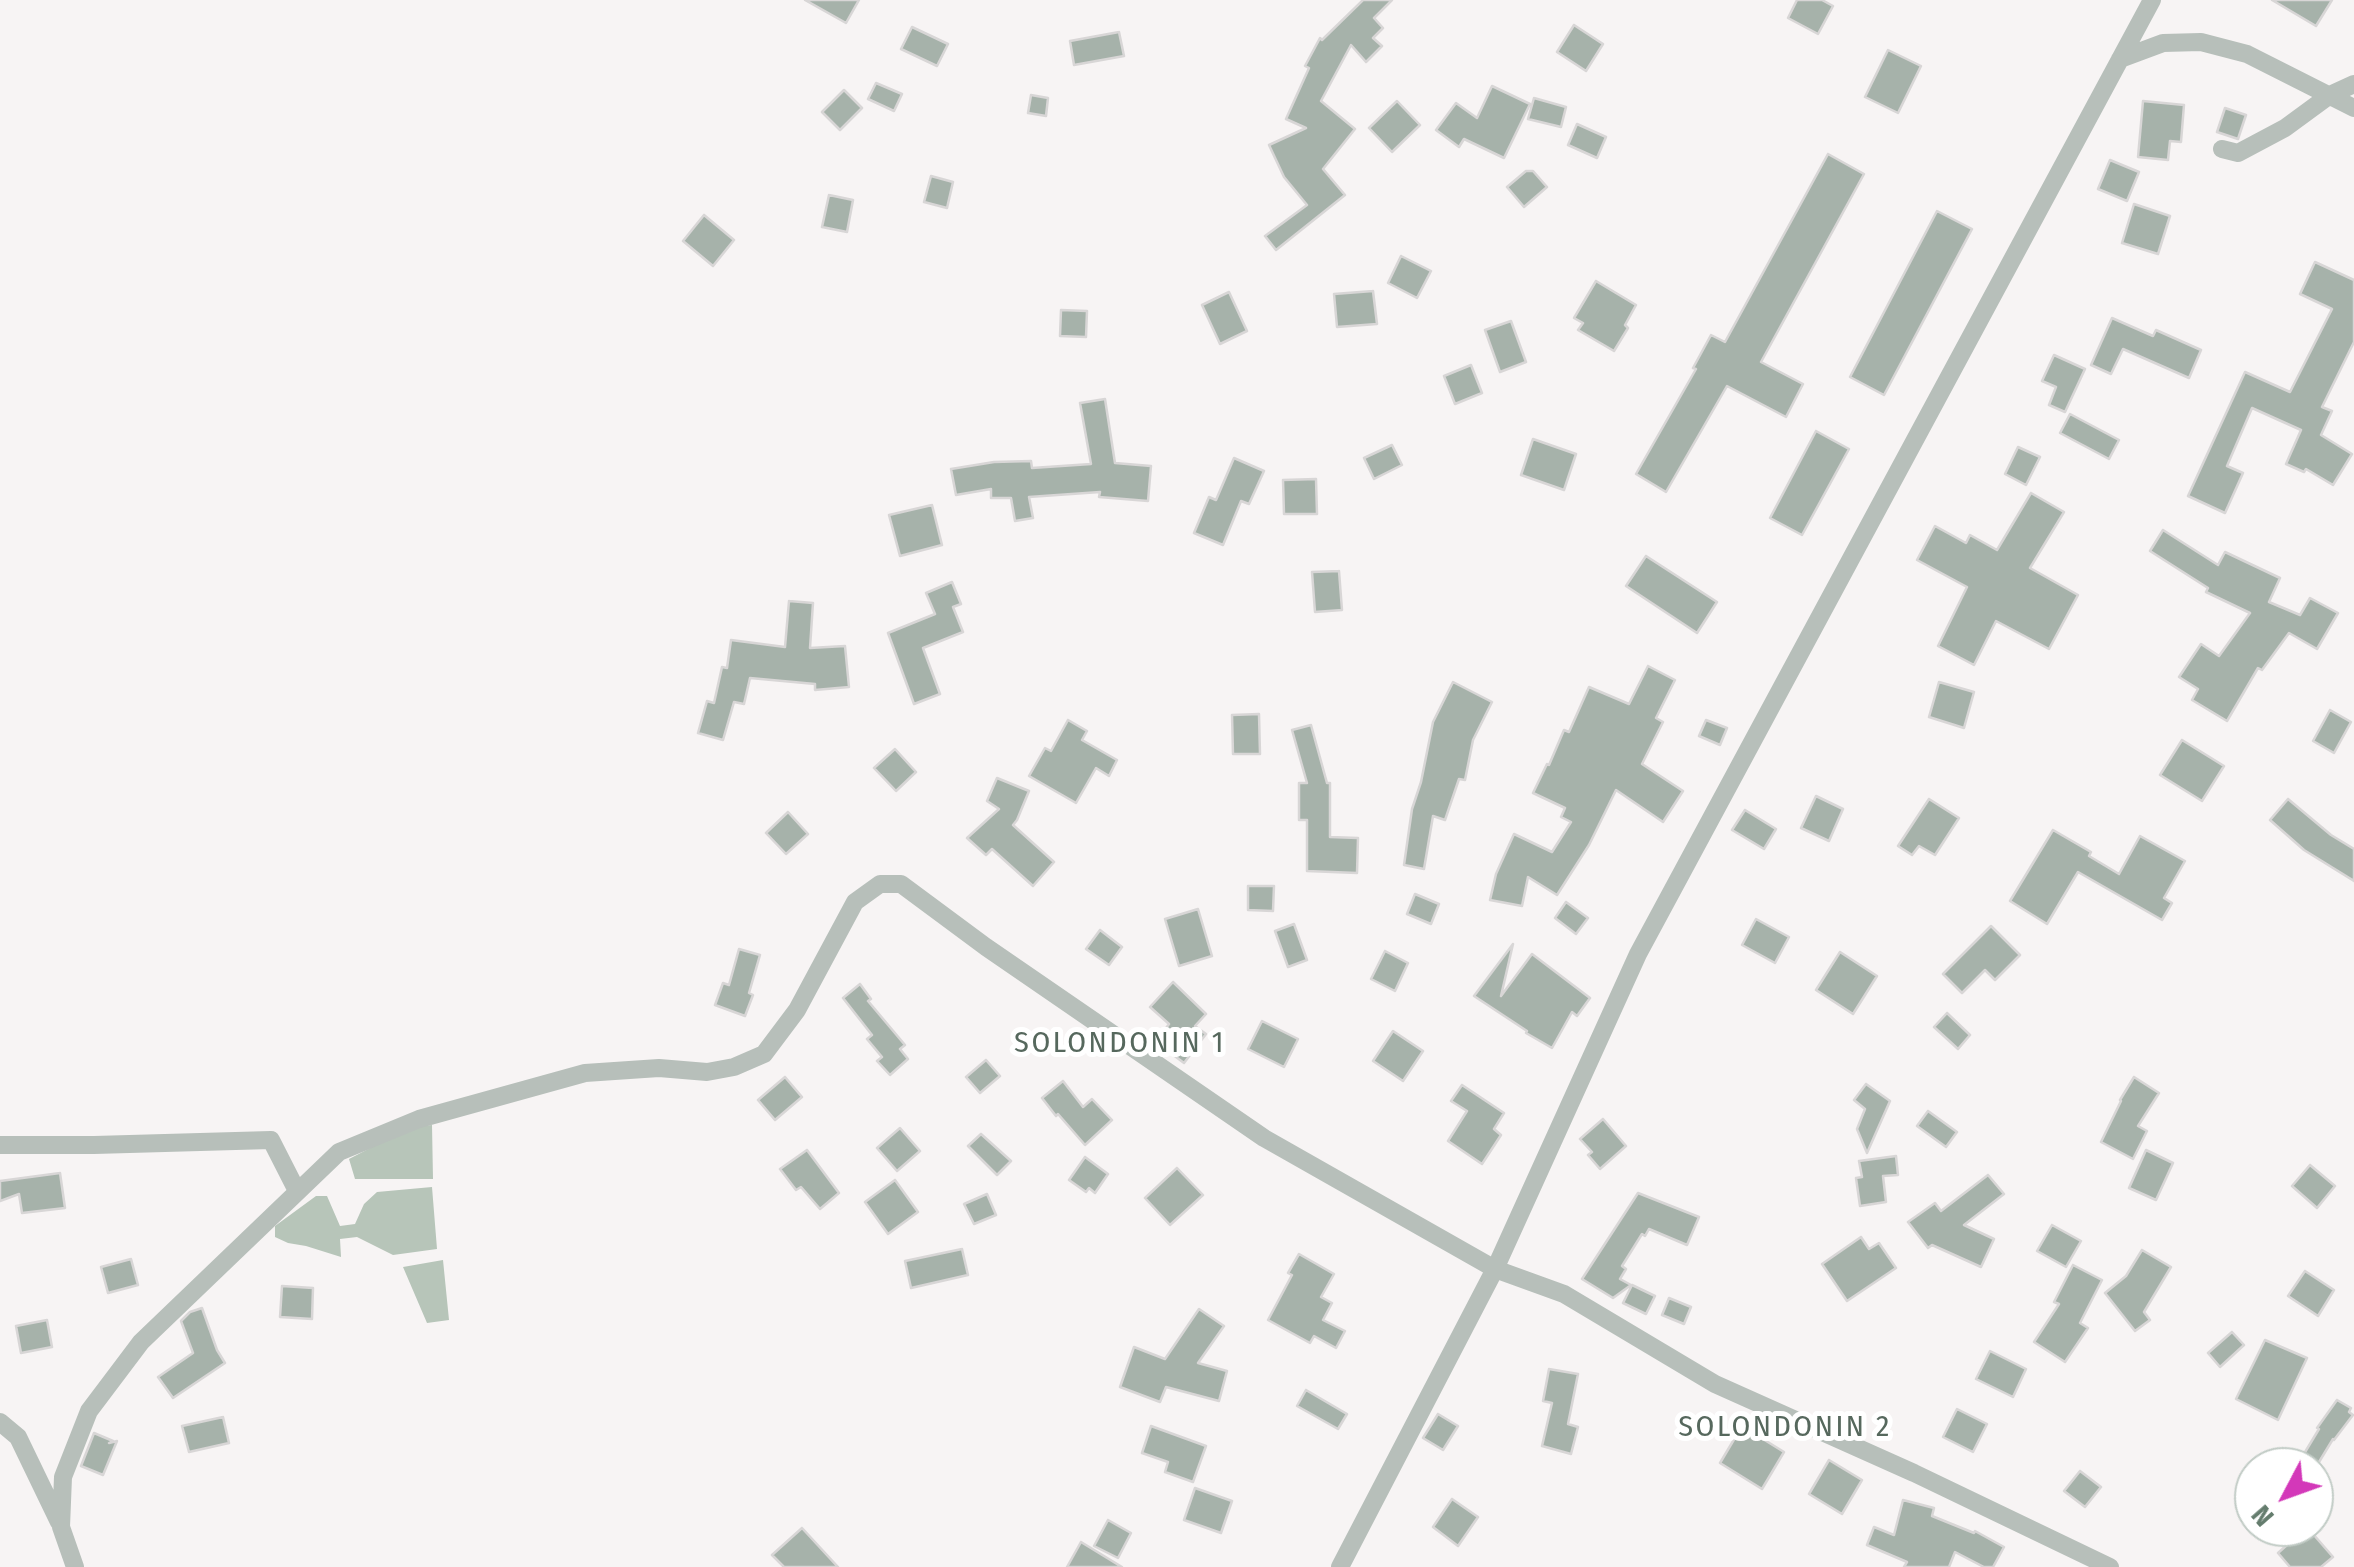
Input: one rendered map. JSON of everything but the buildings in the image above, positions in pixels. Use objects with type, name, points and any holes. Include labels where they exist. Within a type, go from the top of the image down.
[{"type":"street","points":[[1340,1567],[1495,1269],[1638,954],[2152,0]]},
{"type":"street","points":[[2120,59],[2163,42],[2202,42],[2247,54],[2354,108]]},
{"type":"street","points":[[2222,149],[2238,153],[2354,84]]},
{"type":"street","points":[[61,1527],[64,1477],[89,1411],[141,1342],[338,1152],[419,1119],[586,1073],[660,1068],[707,1072],[734,1067],[764,1054],[797,1010],[856,902],[880,884],[902,884],[986,947],[1264,1138],[1495,1269],[1564,1294],[1716,1384],[2110,1567]]},
{"type":"street","points":[[0,1145],[271,1140],[297,1191]]},
{"type":"street","points":[[0,1422],[18,1437],[61,1527],[75,1567]]},
{"type":"shaded area","points":[[432,1125],[433,1179],[355,1179],[349,1159],[411,1127]]},
{"type":"shaded area","points":[[432,1187],[437,1249],[393,1255],[357,1237],[340,1239],[341,1257],[275,1237],[275,1226],[316,1196],[327,1196],[340,1226],[355,1224],[364,1204],[377,1192]]},
{"type":"shaded area","points":[[443,1260],[449,1320],[427,1323],[403,1267]]},
{"type":"district","name":"SOLONDONIN 1","points":[[1120,1044]]},
{"type":"district","name":"SOLONDONIN 2","points":[[1785,1428]]}]
